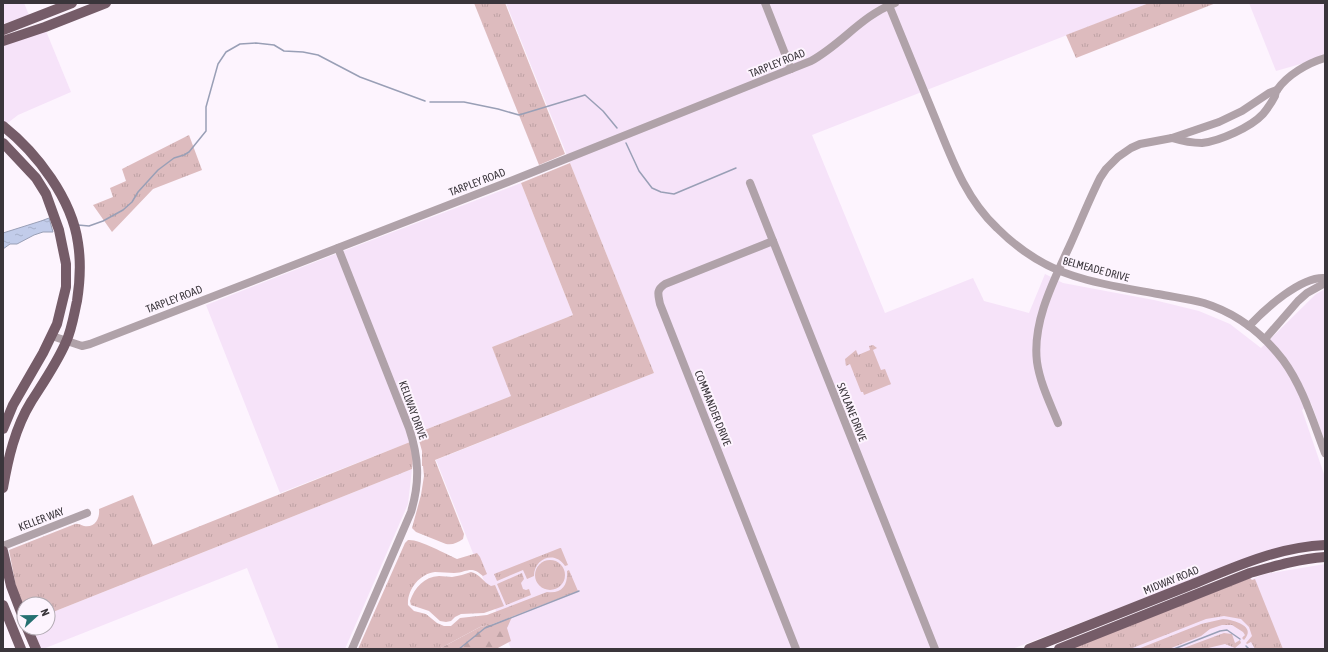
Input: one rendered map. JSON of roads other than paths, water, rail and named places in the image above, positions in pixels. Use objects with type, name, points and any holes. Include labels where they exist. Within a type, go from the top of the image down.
[{"type":"main road","points":[[3,30],[72,3]]},
{"type":"main road","points":[[3,41],[45,27],[106,3]]},
{"type":"main road","points":[[3,126],[28,150],[58,187],[71,215],[78,242],[80,263],[79,288],[67,341],[22,420],[7,464],[3,488]]},
{"type":"main road","points":[[3,143],[36,178],[46,194],[59,230],[66,264],[66,287],[58,324],[13,405],[3,429]]},
{"type":"main road","points":[[46,194],[58,187]]},
{"type":"main road","name":"MIDWAY ROAD","points":[[1029,649],[1257,559],[1302,548],[1325,545]]},
{"type":"main road","points":[[3,550],[11,586],[16,599]]},
{"type":"main road","name":"MIDWAY ROAD","points":[[1058,649],[1261,570],[1293,561],[1325,557]]},
{"type":"main road","points":[[1257,559],[1261,570]]},
{"type":"main road","points":[[1176,590],[1181,601]]},
{"type":"main road","points":[[3,605],[21,649]]},
{"type":"main road","points":[[1126,610],[1131,621]]},
{"type":"main road","points":[[30,636],[36,649]]},
{"type":"main road","points":[[1053,639],[1058,649]]},
{"type":"street","points":[[765,3],[791,70]]},
{"type":"street","name":"TARPLEY ROAD","points":[[52,336],[82,346],[90,344],[791,70],[821,55],[836,45],[864,19],[891,4]]},
{"type":"street","name":"BELMEADE DRIVE","points":[[891,4],[954,166],[972,199],[991,222],[1006,237],[1034,257],[1059,270],[1088,280],[1120,288],[1188,299],[1206,304],[1228,313],[1249,326],[1265,339],[1283,360],[1296,382],[1325,453]]},
{"type":"street","points":[[1172,138],[1184,142],[1202,143],[1225,136],[1245,127],[1263,114],[1277,90],[1286,80],[1299,70],[1325,58]]},
{"type":"street","points":[[1058,423],[1040,376],[1037,362],[1036,347],[1039,325],[1041,315],[1059,270],[1100,178],[1106,169],[1118,157],[1135,146],[1149,141],[1172,138],[1219,122],[1242,111],[1269,92],[1277,90]]},
{"type":"street","name":"SKYLANE DRIVE","points":[[750,183],[935,649]]},
{"type":"street","name":"COMMANDER DRIVE","points":[[773,241],[665,284],[660,287],[658,293],[660,304],[796,649]]},
{"type":"street","name":"KELLWAY DRIVE","points":[[338,248],[409,428],[418,465],[416,490],[411,512],[352,649]]},
{"type":"street","points":[[1249,326],[1270,305],[1283,296],[1309,282],[1325,278]]},
{"type":"street","points":[[1265,339],[1298,301],[1325,283]]},
{"type":"street","name":"KELLER WAY","points":[[3,546],[87,513]]},
{"type":"water","points":[[49,218],[53,232],[43,232],[34,235],[17,244],[10,244],[3,249],[3,233]]},
{"type":"waterway","points":[[78,225],[89,226],[103,221],[123,210],[132,202],[138,192],[158,170],[174,158],[189,152],[206,131],[206,107],[218,64],[226,52],[240,44],[256,43],[274,45],[284,51],[303,52],[318,55],[360,77],[425,101]]},
{"type":"waterway","points":[[430,102],[464,102],[519,115],[585,95],[603,111],[617,128]]},
{"type":"waterway","points":[[626,143],[639,171],[652,188],[661,192],[674,194],[736,168]]},
{"type":"waterway","points":[[459,649],[485,628],[579,591]]},
{"type":"waterway","points":[[1174,649],[1220,631],[1227,630],[1240,639]]},
{"type":"waterway","points":[[1246,646],[1249,649]]}]
